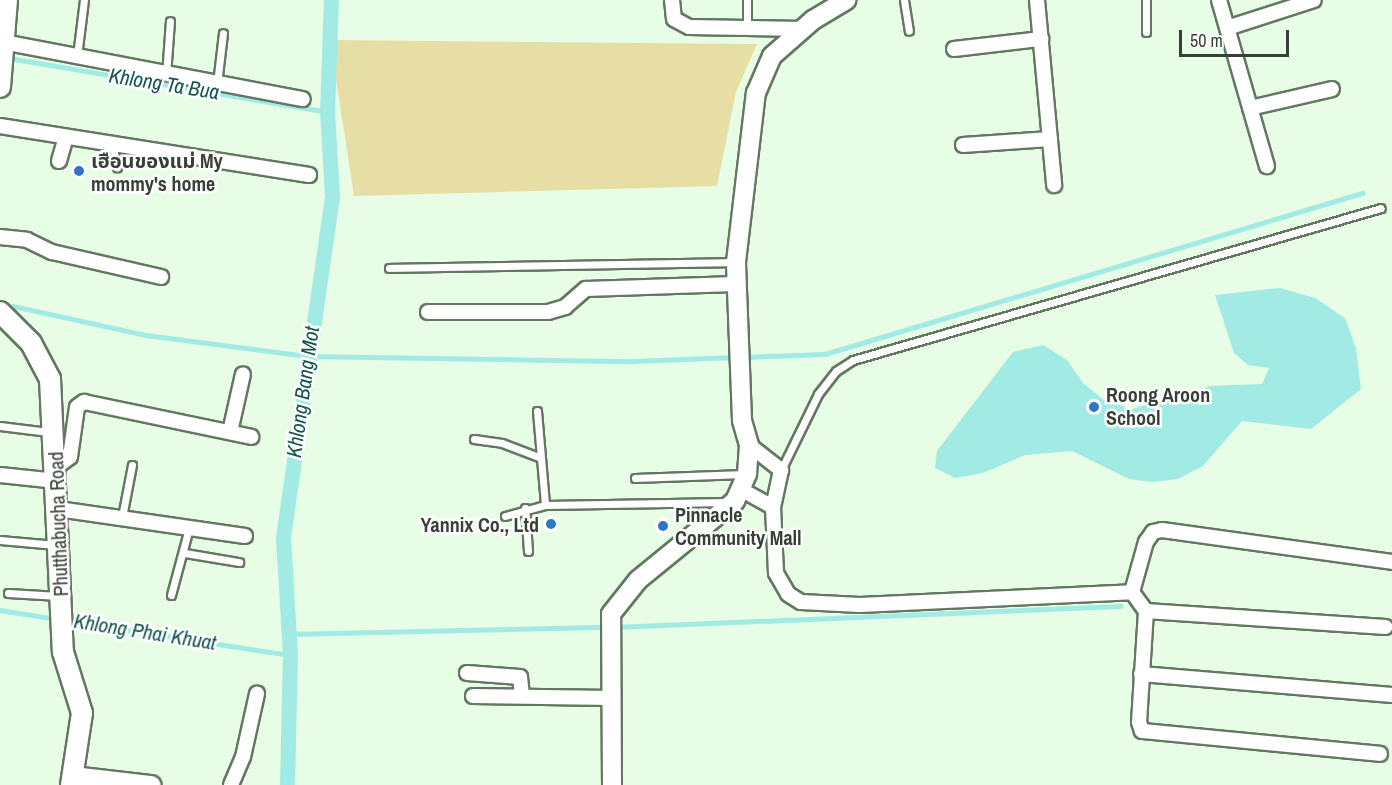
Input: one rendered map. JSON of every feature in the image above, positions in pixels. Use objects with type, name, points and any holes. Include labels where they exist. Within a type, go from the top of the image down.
[{"type":"main road","points":[[0,87],[8,0]]},
{"type":"main road","name":"Phutthabucha Road","points":[[0,312],[31,343],[50,379],[57,474],[56,545],[63,652],[78,689],[82,712],[72,781]]},
{"type":"street","points":[[672,0],[672,12],[678,23],[701,29],[804,28]]},
{"type":"street","points":[[612,785],[609,640],[611,614],[638,580],[741,488],[749,445],[742,420],[735,284],[756,93],[772,56],[804,28],[846,0]]},
{"type":"street","points":[[1037,0],[1054,185]]},
{"type":"street","points":[[1219,0],[1267,166]]},
{"type":"street","points":[[1227,28],[1314,0]]},
{"type":"street","points":[[954,49],[1041,39]]},
{"type":"street","points":[[3,53],[77,59],[303,99]]},
{"type":"street","points":[[1250,108],[1332,89]]},
{"type":"street","points":[[0,126],[309,175]]},
{"type":"street","points":[[59,161],[66,137]]},
{"type":"street","points":[[963,145],[1050,139]]},
{"type":"street","points":[[0,237],[27,240],[52,252],[161,277]]},
{"type":"street","points":[[428,312],[548,312],[565,307],[586,289],[735,284]]},
{"type":"street","points":[[230,432],[243,374]]},
{"type":"street","points":[[0,475],[57,474],[70,457],[77,408],[84,402],[250,437]]},
{"type":"street","points":[[749,445],[781,470],[773,507],[776,573],[788,594],[801,602],[860,605],[1132,592]]},
{"type":"street","points":[[741,488],[773,507]]},
{"type":"street","points":[[58,508],[189,525],[245,536]]},
{"type":"street","points":[[1132,592],[1146,542],[1153,532],[1162,530],[1392,562]]},
{"type":"street","points":[[1132,592],[1146,611],[1139,722],[1142,731],[1150,734],[1380,754]]},
{"type":"street","points":[[1146,611],[1385,627]]},
{"type":"street","points":[[467,673],[520,677],[522,696]]},
{"type":"street","points":[[1141,674],[1392,695]]},
{"type":"street","points":[[231,785],[243,757],[257,694]]},
{"type":"street","points":[[473,696],[611,698]]},
{"type":"street","points":[[72,781],[151,785]]},
{"type":"lane","points":[[77,59],[84,0]]},
{"type":"lane","points":[[747,0],[747,28]]},
{"type":"lane","points":[[903,0],[909,31]]},
{"type":"lane","points":[[1146,0],[1146,32]]},
{"type":"lane","points":[[166,75],[170,21]]},
{"type":"lane","points":[[217,84],[223,33]]},
{"type":"lane","points":[[112,144],[117,167]]},
{"type":"lane","points":[[781,470],[818,394],[836,370],[853,360],[1382,208]]},
{"type":"lane","points":[[388,268],[736,262]]},
{"type":"lane","points":[[537,411],[538,457],[546,505]]},
{"type":"lane","points":[[0,426],[55,433]]},
{"type":"lane","points":[[474,439],[502,443],[538,457]]},
{"type":"lane","points":[[122,517],[132,465]]},
{"type":"lane","points":[[635,478],[741,488]]},
{"type":"lane","points":[[505,516],[525,508],[546,505],[741,488]]},
{"type":"lane","points":[[525,508],[528,551]]},
{"type":"lane","points":[[171,595],[185,553],[189,525]]},
{"type":"lane","points":[[0,540],[56,545]]},
{"type":"lane","points":[[185,553],[239,562]]},
{"type":"lane","points":[[8,592],[60,604]]},
{"type":"shaded area","points":[[330,40],[757,44],[736,92],[717,186],[354,196]]},
{"type":"water","points":[[1280,288],[1315,298],[1345,318],[1356,348],[1361,389],[1311,429],[1242,421],[1203,466],[1178,479],[1152,482],[1129,479],[1072,451],[1025,455],[983,473],[955,478],[935,468],[937,451],[1013,352],[1043,345],[1067,360],[1083,383],[1105,401],[1132,409],[1210,386],[1262,384],[1269,368],[1248,365],[1234,353],[1215,295]]},
{"type":"waterway","name":"Khlong Bang Mot","points":[[287,785],[290,655],[283,537],[332,195],[327,112],[331,0]]},
{"type":"waterway","name":"Khlong Ta Bua","points":[[9,58],[327,112]]},
{"type":"waterway","points":[[743,357],[825,354],[1362,193]]},
{"type":"waterway","points":[[13,306],[146,335],[307,356],[633,361],[735,357]]},
{"type":"waterway","points":[[614,627],[1121,606]]},
{"type":"waterway","name":"Khlong Phai Khuat","points":[[0,610],[57,619]]},
{"type":"waterway","name":"Khlong Phai Khuat","points":[[68,621],[290,655]]},
{"type":"waterway","points":[[288,634],[606,627]]},
{"type":"place","name":"เฮือนของแม่ My mommy's home","points":[[79,171]]},
{"type":"place","name":"Roong Aroon School","points":[[1094,407]]},
{"type":"place","name":"Yannix Co., Ltd","points":[[551,524]]},
{"type":"place","name":"Pinnacle Community Mall","points":[[663,526]]}]
